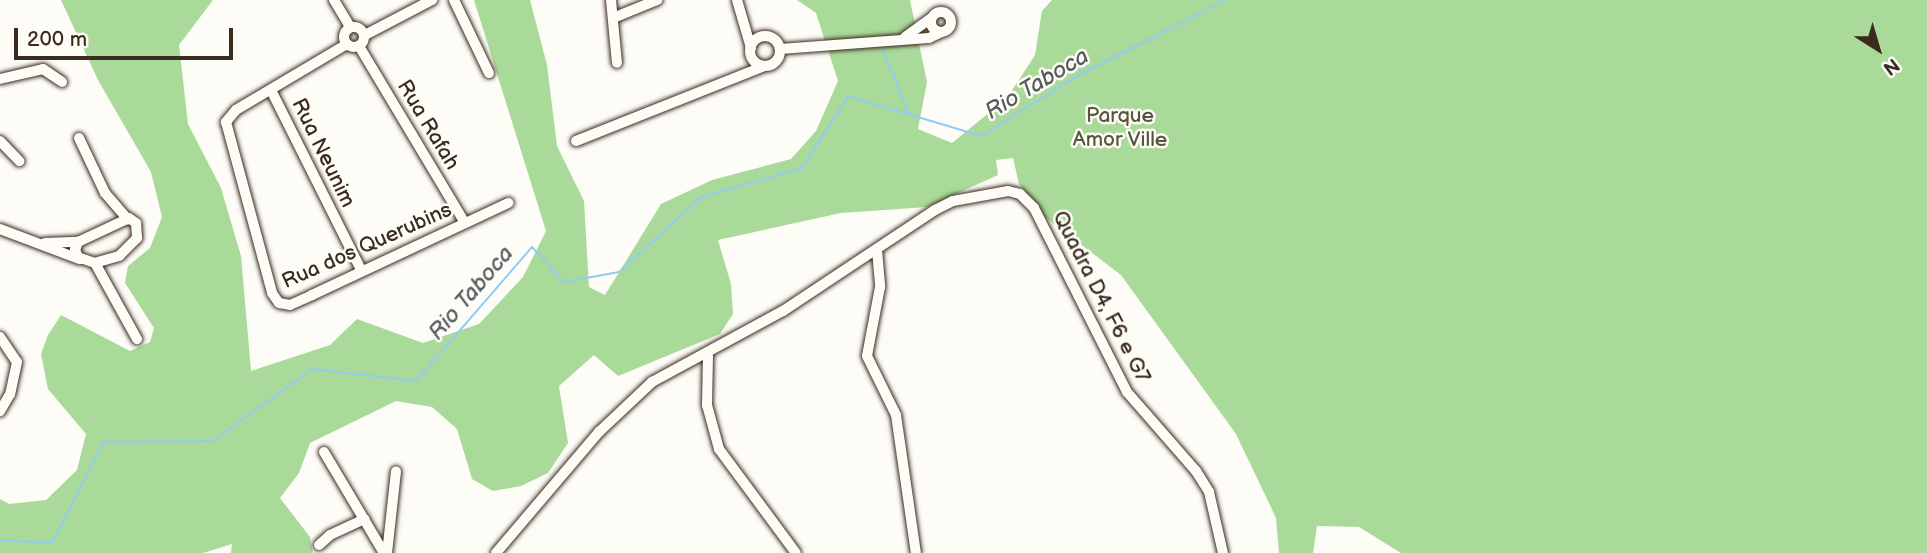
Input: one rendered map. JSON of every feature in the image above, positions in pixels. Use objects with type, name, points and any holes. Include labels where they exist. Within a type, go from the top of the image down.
[{"type":"street","points":[[334,0],[350,27],[365,35]]},
{"type":"street","points":[[350,27],[344,35],[353,45],[365,35],[430,0]]},
{"type":"street","points":[[454,0],[489,73]]},
{"type":"street","points":[[611,0],[617,63]]},
{"type":"street","points":[[614,18],[657,0]]},
{"type":"street","points":[[737,0],[751,53],[764,66]]},
{"type":"street","points":[[935,0],[933,28],[942,32]]},
{"type":"street","points":[[780,49],[905,37],[929,38],[952,24],[943,0]]},
{"type":"street","points":[[905,37],[933,16],[949,14]]},
{"type":"street","points":[[744,27],[758,38],[773,38],[780,49]]},
{"type":"street","points":[[749,74],[751,53],[758,38]]},
{"type":"street","name":"Rua dos Querubins","points":[[353,45],[236,110],[226,127],[274,298],[289,305],[508,203]]},
{"type":"street","name":"Rua Rafah","points":[[353,45],[466,223]]},
{"type":"street","points":[[576,141],[749,74],[776,61],[780,49]]},
{"type":"street","points":[[0,79],[43,69],[62,82]]},
{"type":"street","name":"Rua Neunim","points":[[271,90],[361,270]]},
{"type":"street","points":[[0,229],[95,263],[111,260],[132,246],[139,230],[105,193],[79,138]]},
{"type":"street","points":[[0,141],[19,161]]},
{"type":"street","name":"Quadra D4, F6 e G7","points":[[877,250],[953,201],[1008,191],[1027,199],[1127,393],[1187,457],[1209,492],[1223,553]]},
{"type":"street","points":[[38,244],[78,242],[128,219]]},
{"type":"street","points":[[78,242],[75,250],[81,259]]},
{"type":"street","points":[[496,553],[631,399],[652,382],[708,356],[877,250],[880,287],[867,356],[896,415],[916,553]]},
{"type":"street","points":[[95,263],[138,339]]},
{"type":"street","points":[[0,337],[17,362],[10,394],[0,411]]},
{"type":"street","points":[[708,356],[707,405],[719,449],[796,553]]},
{"type":"street","points":[[324,452],[385,553]]},
{"type":"street","points":[[385,553],[396,471]]},
{"type":"street","points":[[319,545],[330,535],[365,519]]},
{"type":"green space","name":"Parque Amor Ville","points":[[61,0],[213,0],[179,45],[188,124],[221,188],[241,256],[251,371],[330,345],[357,319],[423,343],[479,324],[523,277],[546,231],[474,0],[530,0],[547,65],[557,146],[584,201],[589,287],[605,295],[661,204],[712,180],[791,159],[816,131],[838,81],[816,13],[797,0],[910,0],[927,82],[918,129],[952,143],[1007,98],[1035,55],[1042,11],[1052,0],[1927,0],[1927,553],[1401,553],[1359,527],[1317,526],[1313,553],[1279,553],[1276,518],[1236,434],[1121,275],[1045,217],[1019,184],[1013,158],[996,160],[998,175],[927,207],[841,213],[718,240],[731,284],[733,314],[720,334],[618,376],[594,355],[559,386],[568,443],[548,473],[521,486],[493,491],[472,479],[457,429],[432,407],[396,401],[310,443],[299,473],[280,498],[310,537],[313,553],[231,553],[232,544],[203,553],[0,553],[0,499],[9,504],[46,500],[77,470],[86,434],[48,389],[41,354],[48,335],[61,315],[130,351],[150,342],[154,328],[125,283],[128,266],[150,248],[162,217],[151,172],[98,80]]},
{"type":"waterway","name":"Rio Taboca","points":[[0,540],[52,543],[104,442],[213,441],[312,369],[416,381],[532,247],[564,282],[619,272],[701,197],[802,168],[848,96],[981,136],[1077,76],[1226,0]]},
{"type":"waterway","points":[[881,45],[909,114]]}]
